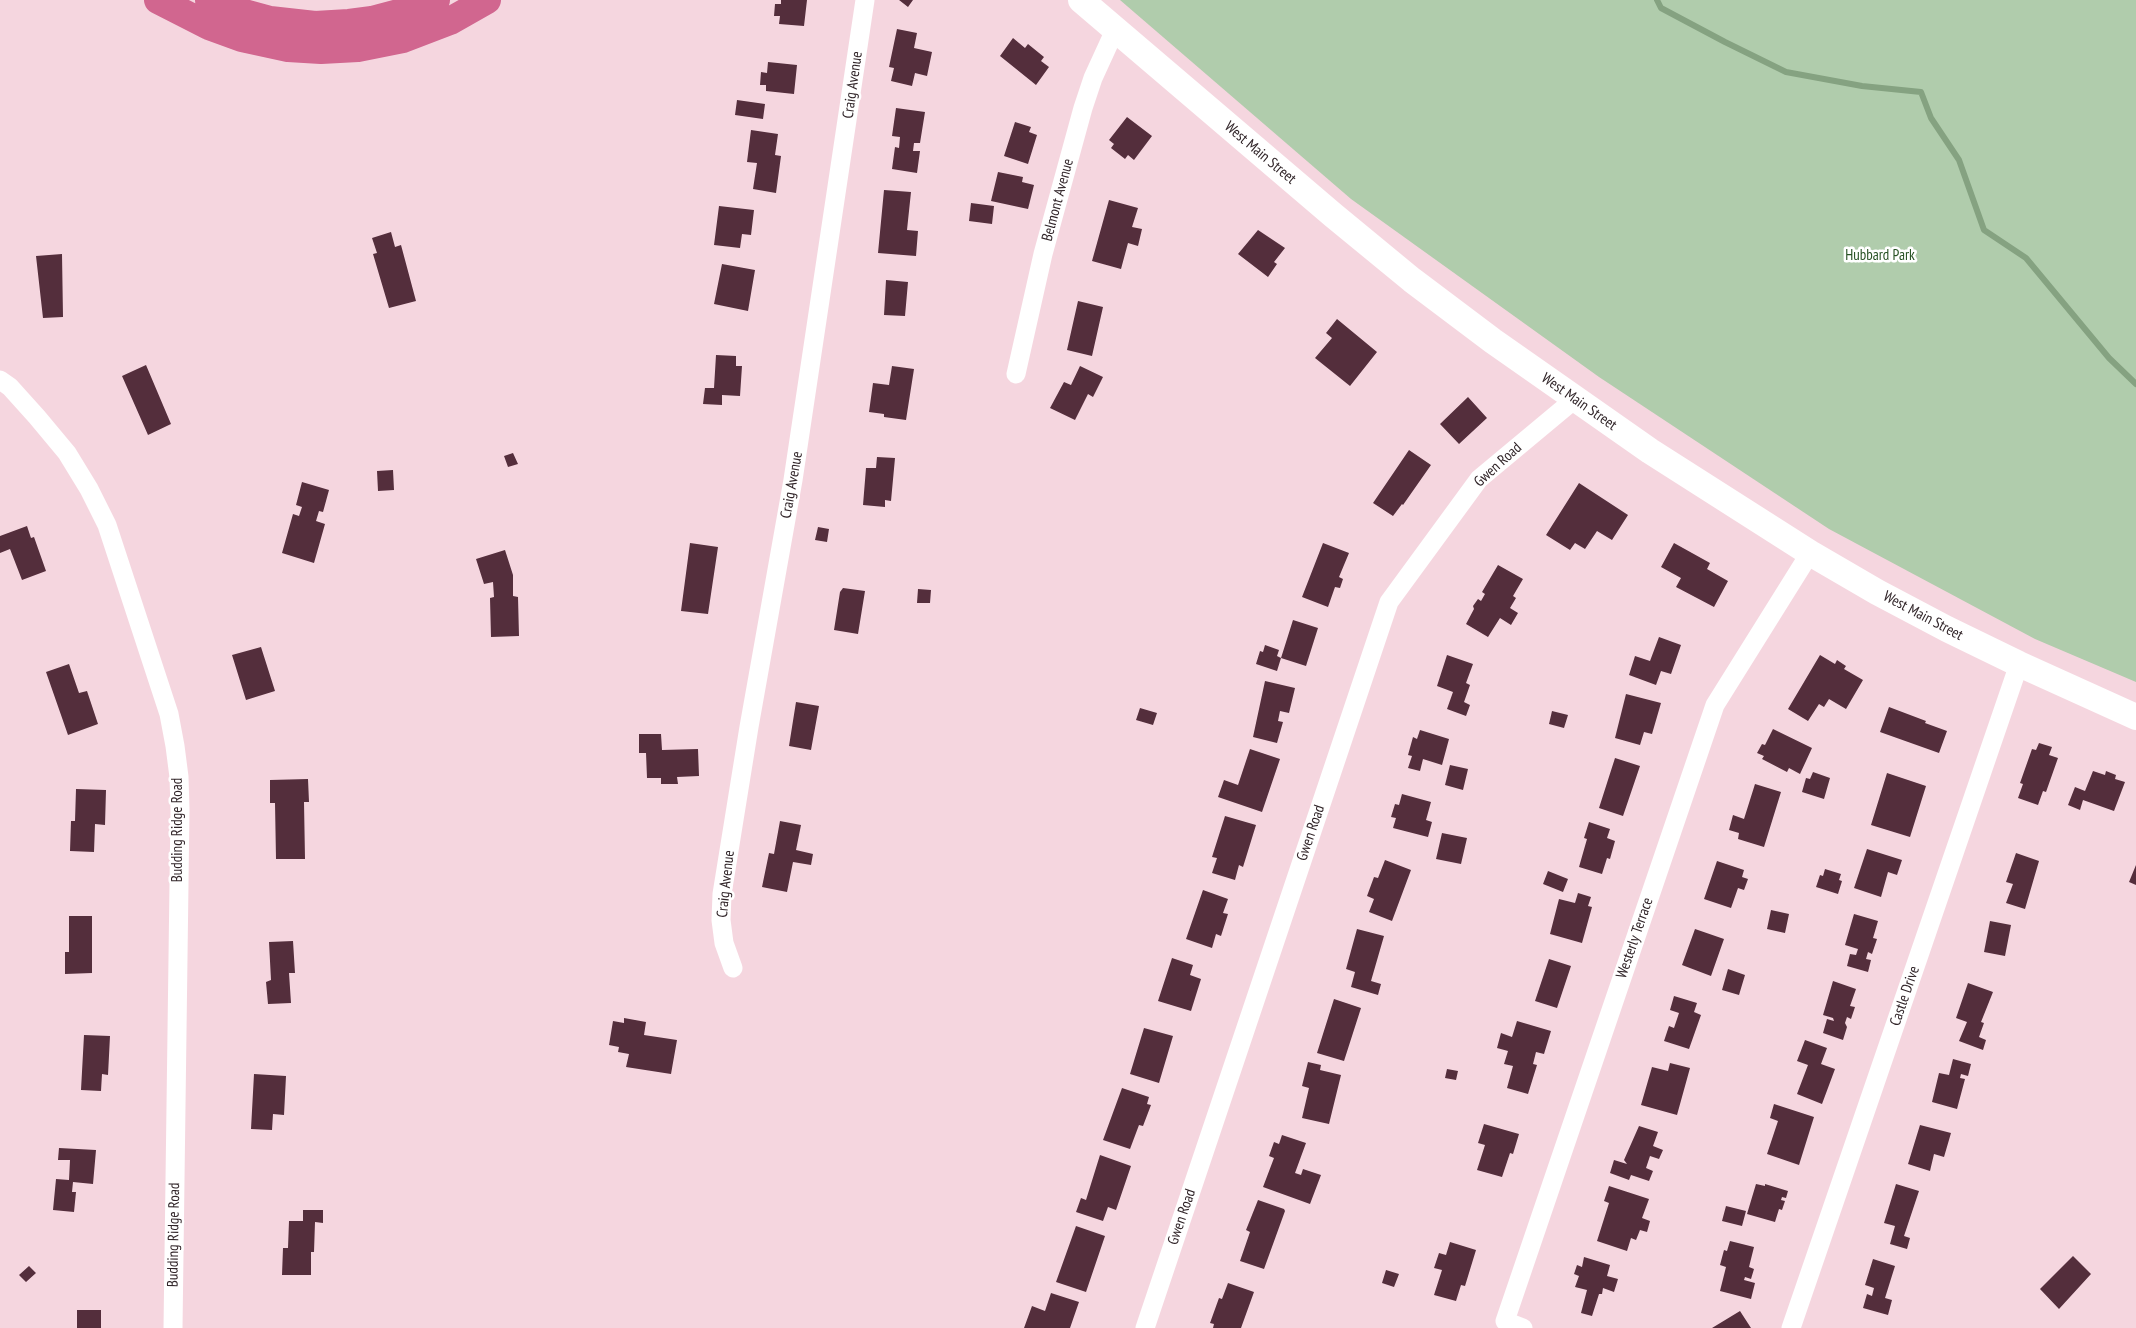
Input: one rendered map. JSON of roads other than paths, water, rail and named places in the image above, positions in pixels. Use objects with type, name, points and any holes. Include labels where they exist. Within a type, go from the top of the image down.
[{"type":"highway","points":[[158,0],[209,26],[242,38],[272,46],[320,50],[358,48],[403,39],[450,21],[488,0]]},
{"type":"highway","points":[[209,0],[243,13],[270,20],[293,24],[326,25],[350,24],[383,18],[436,0]]},
{"type":"main road","name":"West Main Street","points":[[1081,0],[1325,209],[1412,280],[1493,341],[1681,472],[1810,553],[1946,629],[2136,717]]},
{"type":"street","name":"Craig Avenue","points":[[733,968],[723,935],[721,920],[722,894],[749,727],[793,480],[865,0]]},
{"type":"street","name":"Belmont Avenue","points":[[1016,374],[1043,254],[1083,108],[1093,78],[1115,30]]},
{"type":"street","name":"Budding Ridge Road","points":[[0,380],[10,387],[66,453],[89,489],[107,524],[169,714],[175,746],[179,777],[180,809],[173,1328]]},
{"type":"street","name":"Gwen Road","points":[[1145,1328],[1389,602],[1479,479],[1575,399]]},
{"type":"street","name":"Westerly Terrace","points":[[1523,1328],[1505,1321],[1715,705],[1810,553]]},
{"type":"street","name":"Castle Drive","points":[[1791,1328],[2019,664]]},
{"type":"waterway","points":[[1657,0],[1661,8],[1786,72],[1862,86],[1921,92],[1931,118],[1959,160],[1984,230],[2026,258],[2109,358],[2136,384]]},
{"type":"park label","name":"Hubbard Park","points":[[1880,256]]}]
